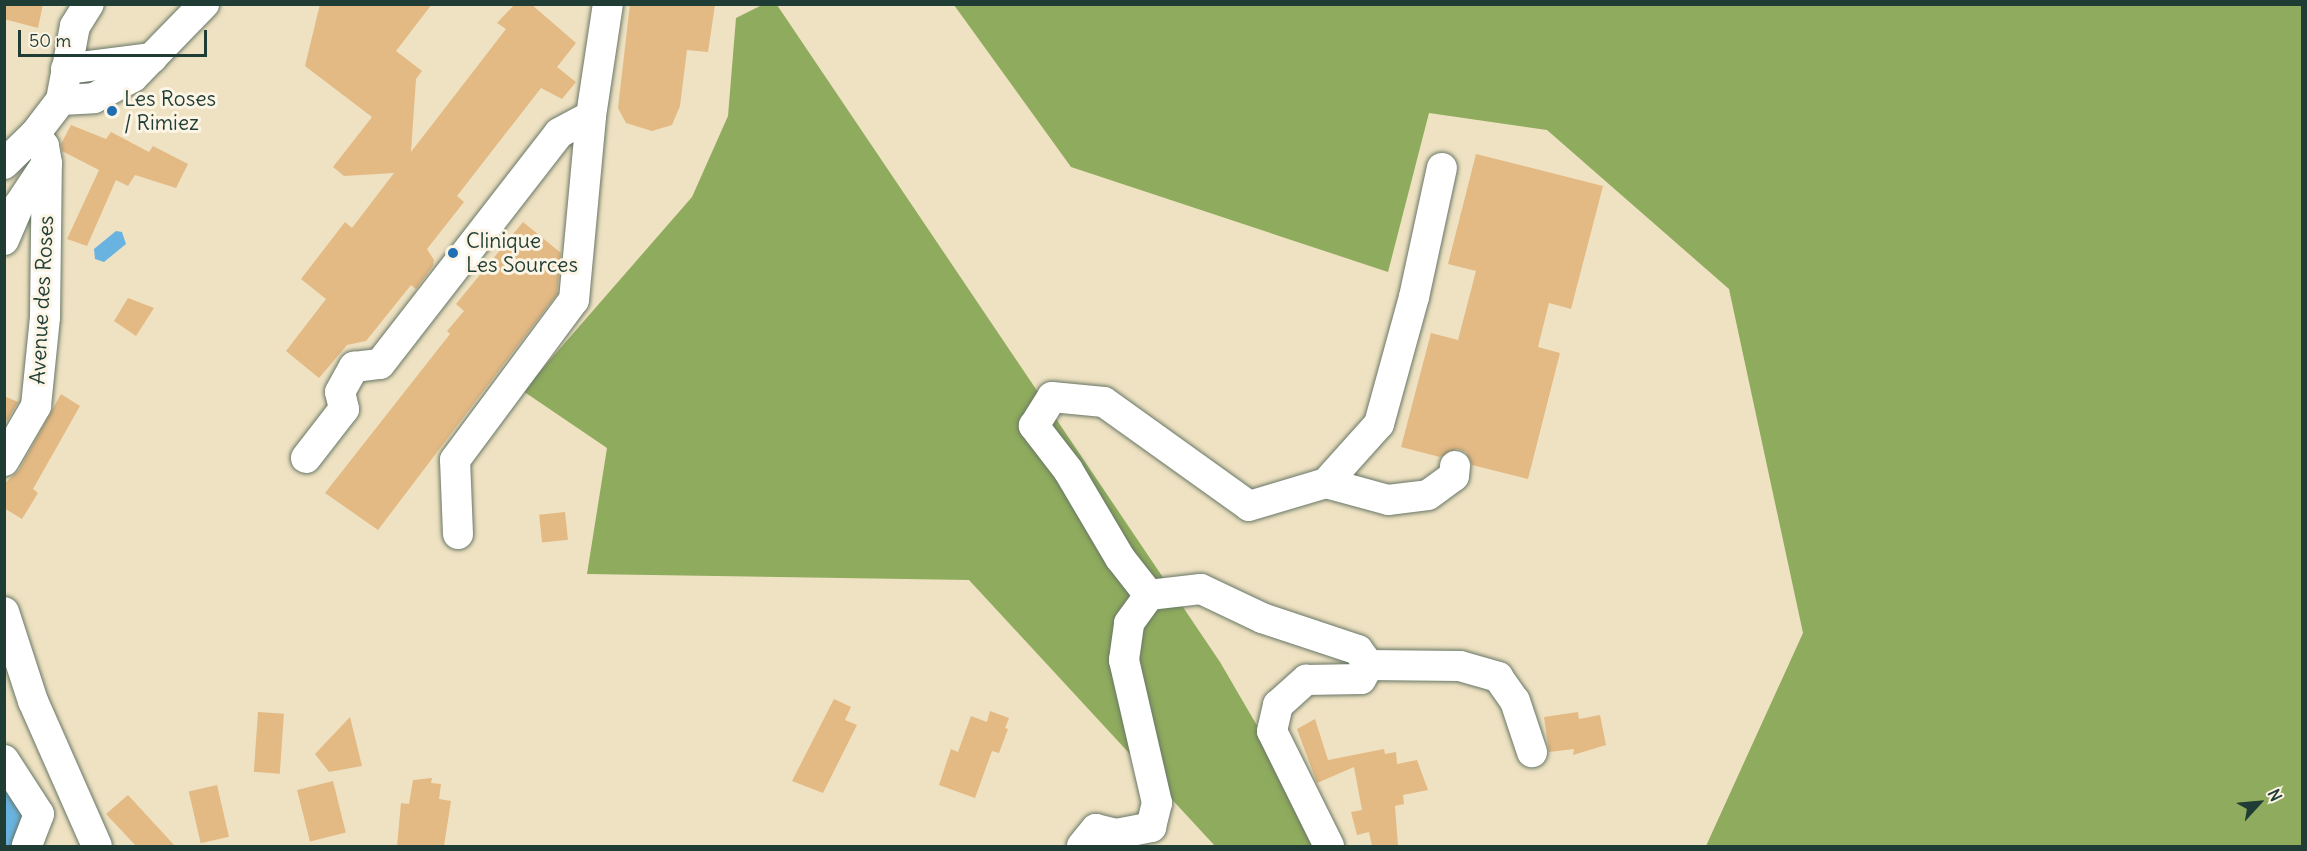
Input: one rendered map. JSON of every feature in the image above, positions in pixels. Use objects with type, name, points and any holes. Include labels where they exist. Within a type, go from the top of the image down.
[{"type":"street","points":[[4,164],[35,134],[60,100],[75,26],[89,4]]},
{"type":"street","points":[[60,100],[103,95],[133,77],[204,4]]},
{"type":"street","points":[[458,534],[455,460],[574,300],[591,116],[608,4]]},
{"type":"street","points":[[66,69],[152,58]]},
{"type":"street","points":[[306,458],[344,409],[340,392],[354,367],[380,364],[559,133],[591,116]]},
{"type":"street","name":"Avenue des Roses","points":[[4,461],[36,406],[45,317],[47,163],[44,147],[35,134]]},
{"type":"street","points":[[4,240],[18,205],[47,163]]},
{"type":"street","points":[[1149,595],[1120,558],[1068,470],[1034,426],[1052,397],[1104,402],[1249,506],[1326,483],[1379,424],[1414,297],[1442,168]]},
{"type":"street","points":[[1326,483],[1388,500],[1428,495],[1454,476],[1455,466]]},
{"type":"street","points":[[1082,846],[1096,829],[1116,834],[1151,827],[1157,803],[1124,660],[1129,622],[1149,595],[1201,589],[1262,618],[1358,650],[1369,665]]},
{"type":"street","points":[[4,612],[33,700],[97,846]]},
{"type":"street","points":[[1369,665],[1461,666],[1498,677],[1515,701],[1532,752]]},
{"type":"street","points":[[1329,846],[1272,731],[1278,705],[1306,680],[1361,679],[1369,665]]},
{"type":"street","points":[[4,760],[39,814],[27,846]]},
{"type":"green space","points":[[762,5],[777,5],[1220,662],[1259,729],[1317,846],[1215,846],[969,580],[587,574],[607,448],[523,391],[692,197],[728,116],[736,18]]},
{"type":"green space","points":[[954,5],[2302,5],[2302,846],[1706,846],[1803,633],[1729,289],[1547,130],[1429,113],[1388,272],[1071,167]]},
{"type":"water","points":[[116,231],[122,232],[126,244],[104,262],[95,259],[94,249]]},
{"type":"water","points":[[4,780],[21,803],[26,832],[17,846],[5,846]]},
{"type":"building","points":[[4,4],[43,4],[38,28],[4,19]]},
{"type":"building","points":[[320,4],[432,4],[396,51],[422,71],[416,79],[411,152],[506,29],[497,23],[515,4],[531,4],[576,43],[557,67],[576,82],[562,99],[541,88],[457,196],[464,202],[427,249],[434,260],[433,266],[416,289],[411,285],[366,341],[347,345],[319,378],[286,351],[326,299],[301,279],[345,222],[352,228],[394,173],[344,176],[333,167],[372,117],[305,66]]},
{"type":"building","points":[[630,4],[715,5],[708,52],[687,50],[680,106],[672,125],[652,131],[626,123],[618,108]]},
{"type":"building","points":[[71,125],[106,139],[111,132],[149,152],[153,146],[188,164],[176,188],[135,175],[128,186],[116,180],[87,246],[67,239],[99,170],[62,151],[61,144]]},
{"type":"building","points":[[1476,154],[1603,186],[1571,309],[1549,303],[1538,347],[1560,353],[1528,479],[1472,465],[1466,452],[1457,449],[1440,457],[1401,447],[1431,333],[1458,340],[1476,271],[1448,264]]},
{"type":"building","points":[[523,222],[561,253],[557,294],[378,530],[325,493],[450,334],[447,331],[464,311],[456,304]]},
{"type":"building","points":[[128,298],[154,308],[136,336],[114,321]]},
{"type":"building","points":[[61,394],[80,406],[33,489],[38,493],[22,519],[4,508],[4,484],[19,470]]},
{"type":"building","points":[[4,396],[18,402],[7,421],[4,420]]},
{"type":"building","points":[[565,512],[568,540],[542,543],[539,515]]},
{"type":"building","points":[[834,699],[851,707],[845,720],[857,725],[823,793],[792,781]]},
{"type":"building","points":[[990,711],[1009,718],[1005,728],[1008,729],[999,753],[992,751],[975,798],[939,785],[951,749],[958,752],[971,716],[987,722]]},
{"type":"building","points":[[258,712],[284,714],[280,774],[254,772]]},
{"type":"building","points":[[1578,712],[1579,719],[1600,715],[1606,745],[1573,755],[1574,749],[1549,752],[1544,717]]},
{"type":"building","points":[[350,717],[362,766],[329,772],[315,754]]},
{"type":"building","points":[[1315,719],[1328,760],[1384,749],[1385,754],[1396,752],[1397,764],[1417,760],[1428,790],[1403,795],[1404,804],[1395,806],[1398,846],[1372,846],[1369,832],[1357,835],[1351,812],[1362,810],[1354,767],[1317,783],[1297,729]]},
{"type":"building","points":[[432,778],[431,783],[441,784],[439,799],[451,801],[444,846],[397,846],[401,803],[409,804],[413,780]]},
{"type":"building","points":[[333,781],[346,832],[310,841],[297,790]]},
{"type":"building","points":[[217,785],[229,837],[201,843],[189,792]]},
{"type":"building","points":[[128,795],[175,846],[136,846],[106,814]]},
{"type":"place","name":"Les Roses / Rimiez","points":[[112,111]]},
{"type":"place","name":"Clinique Les Sources","points":[[453,253]]}]
